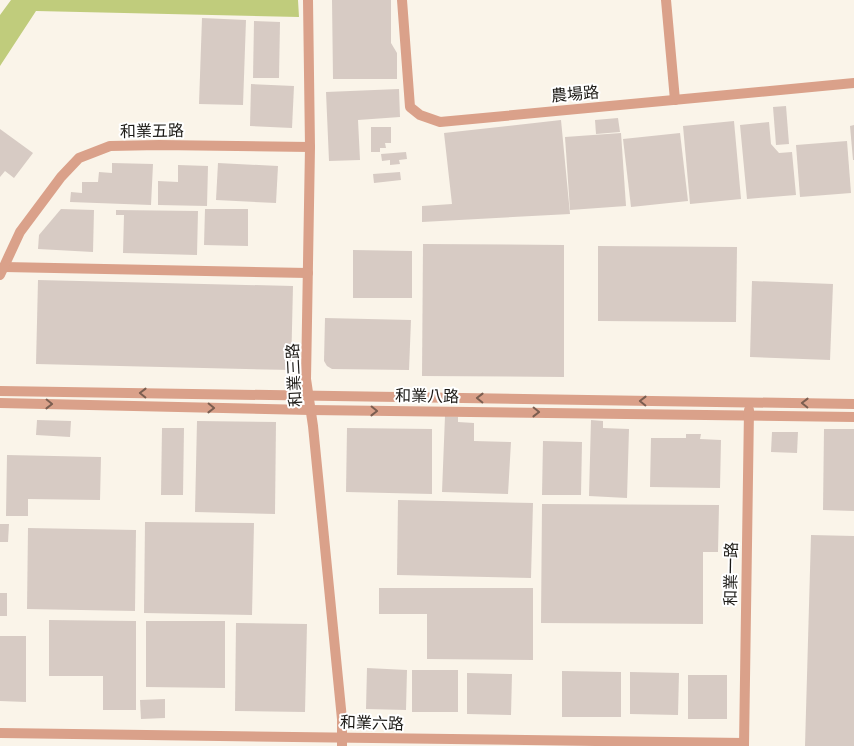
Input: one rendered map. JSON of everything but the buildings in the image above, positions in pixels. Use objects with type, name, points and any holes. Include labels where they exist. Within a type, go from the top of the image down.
[{"type":"street","name":"和業三路","points":[[308,0],[310,146],[306,376],[342,719],[342,742]]},
{"type":"street","name":"農場路","points":[[402,0],[410,107],[420,116],[440,122],[854,83]]},
{"type":"street","points":[[666,0],[675,100]]},
{"type":"street","name":"和業五路","points":[[2,271],[20,232],[61,177],[80,158],[110,146],[310,146]]},
{"type":"street","points":[[2,271],[308,273]]},
{"type":"street","name":"和業八路","points":[[0,391],[854,404]]},
{"type":"street","name":"和業八路","points":[[0,403],[310,410],[749,414],[854,417]]},
{"type":"street","name":"和業一路","points":[[744,745],[749,403]]},
{"type":"street","name":"和業六路","points":[[0,732],[342,742],[744,745]]},
{"type":"green space","points":[[11,0],[298,0],[299,17],[36,11],[0,66],[0,15]]}]
